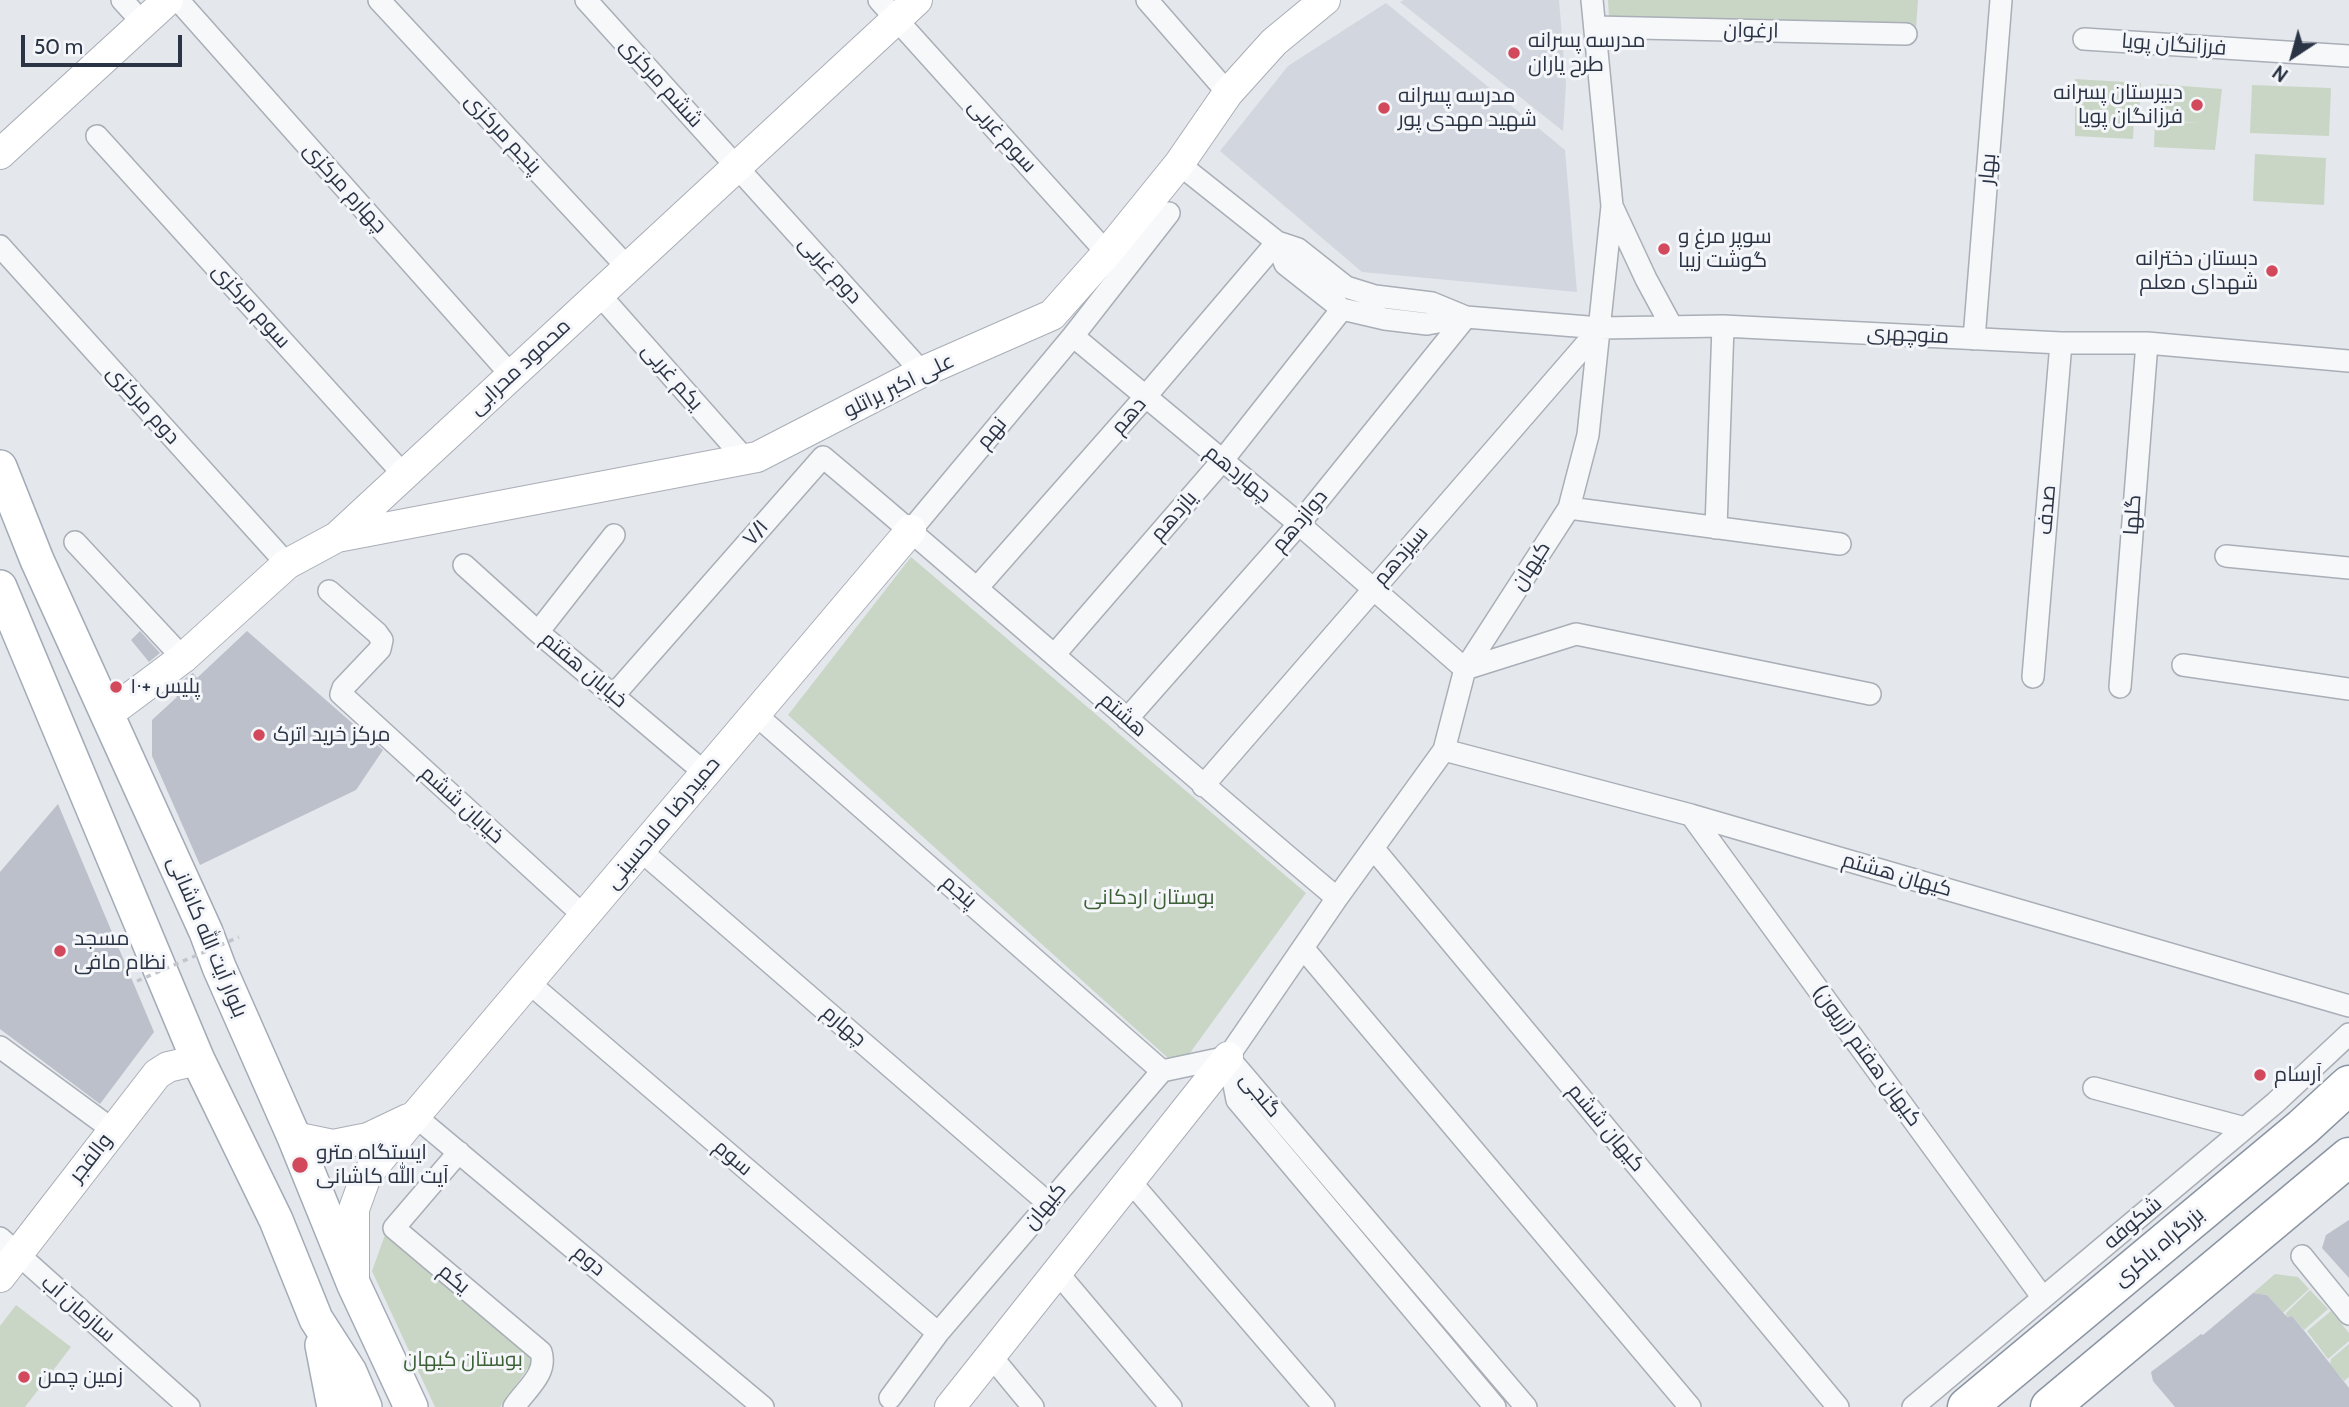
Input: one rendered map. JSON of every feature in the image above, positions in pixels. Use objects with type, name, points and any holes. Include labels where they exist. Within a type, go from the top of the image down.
[{"type":"highway","name":"بزرگراه باکری","points":[[1966,1407],[2302,1128],[2349,1084]]},
{"type":"highway","points":[[2050,1407],[2349,1157]]},
{"type":"main road","name":"بلوار آیت الله کاشانی","points":[[0,467],[37,560],[206,932],[354,1285],[410,1404]]},
{"type":"main road","points":[[0,587],[198,1060],[276,1220],[316,1319],[334,1407]]},
{"type":"main road","points":[[316,1319],[350,1372],[365,1407]]},
{"type":"street","points":[[122,0],[143,23]]},
{"type":"street","points":[[0,154],[168,0]]},
{"type":"street","name":"چهارم مرکزی","points":[[178,0],[512,376]]},
{"type":"street","name":"پنجم مرکزی","points":[[379,0],[628,268]]},
{"type":"street","name":"ششم مرکزی","points":[[586,0],[737,167]]},
{"type":"street","points":[[1147,0],[1228,93]]},
{"type":"street","name":"علی اکبر براتلو","points":[[337,537],[757,457],[922,372],[1052,315],[1107,253],[1179,164],[1228,93],[1274,42],[1325,0]]},
{"type":"street","name":"کیهان","points":[[950,1407],[1228,1057],[1337,898],[1444,750],[1465,669],[1569,508],[1588,435],[1612,206],[1592,0]]},
{"type":"street","name":"بهار","points":[[1975,338],[2001,0]]},
{"type":"street","name":"محمود محرابی","points":[[108,714],[183,657],[287,564],[337,537],[737,167],[898,6]]},
{"type":"street","name":"سوم غربی","points":[[898,6],[1107,253]]},
{"type":"street","name":"ارغوان","points":[[1595,27],[1906,34]]},
{"type":"street","name":"فرزانگان پویا","points":[[2084,39],[2349,56]]},
{"type":"street","name":"سوم مرکزی","points":[[97,136],[404,475]]},
{"type":"street","name":"منوچهری","points":[[1179,164],[1277,242],[1298,249],[1346,287],[1375,296],[1432,303],[1466,317]]},
{"type":"street","name":"دوم غربی","points":[[737,167],[922,372]]},
{"type":"street","points":[[1612,206],[1672,327]]},
{"type":"street","name":"نهم","points":[[911,530],[1073,336],[1169,212]]},
{"type":"street","name":"منوچهری","points":[[1277,242],[1286,264],[1342,309],[1385,319],[1427,324],[1466,317],[1600,328],[1723,326],[2062,343],[2147,343],[2349,361]]},
{"type":"street","name":"دهم","points":[[977,588],[1277,242]]},
{"type":"street","name":"دوم مرکزی","points":[[0,246],[287,564]]},
{"type":"street","name":"یکم غربی","points":[[599,294],[745,459]]},
{"type":"street","name":"یازدهم","points":[[1055,654],[1222,461],[1342,309]]},
{"type":"street","name":"دوازدهم","points":[[1127,719],[1299,524],[1466,317]]},
{"type":"street","points":[[1716,528],[1723,326]]},
{"type":"street","name":"سیزدهم","points":[[1203,786],[1600,328]]},
{"type":"street","name":"چهاردهم","points":[[1073,336],[1299,524],[1465,669]]},
{"type":"street","name":"صدف","points":[[2033,677],[2062,343]]},
{"type":"street","name":"گلها","points":[[2120,687],[2147,343]]},
{"type":"street","name":"۷/۱","points":[[613,696],[823,457],[911,530]]},
{"type":"street","points":[[1569,508],[1840,544]]},
{"type":"street","name":"هشتم","points":[[911,530],[1203,786],[1337,898]]},
{"type":"street","name":"حمیدرضا ملاحسینی","points":[[354,1285],[354,1209],[366,1176],[911,530]]},
{"type":"street","points":[[538,632],[614,535]]},
{"type":"street","points":[[75,542],[183,657]]},
{"type":"street","points":[[2226,556],[2349,568]]},
{"type":"street","name":"خیابان هفتم","points":[[464,565],[538,632],[705,773]]},
{"type":"street","name":"خیابان ششم","points":[[329,591],[382,640],[380,649],[343,688],[341,694],[584,916]]},
{"type":"street","points":[[1465,669],[1576,634],[1870,694]]},
{"type":"street","points":[[2183,665],[2349,689]]},
{"type":"street","name":"پنجم","points":[[755,714],[1162,1070]]},
{"type":"street","name":"کیهان هشتم","points":[[1444,750],[1691,815],[2349,1006]]},
{"type":"street","name":"کیهان هفتم (زریون)","points":[[1691,815],[2043,1298]]},
{"type":"street","name":"کیهان ششم","points":[[1373,848],[1838,1407]]},
{"type":"street","name":"چهارم","points":[[640,850],[1048,1203]]},
{"type":"street","points":[[1303,948],[1690,1407]]},
{"type":"street","name":"سوم","points":[[528,982],[938,1333]]},
{"type":"street","name":"شکوفه","points":[[1913,1407],[2245,1128],[2349,1034]]},
{"type":"street","points":[[0,1047],[113,1130]]},
{"type":"street","points":[[1162,1070],[1228,1057]]},
{"type":"street","name":"گنجی","points":[[1228,1057],[1237,1100],[1495,1407]]},
{"type":"street","name":"گنجی","points":[[1228,1057],[1525,1407]]},
{"type":"street","name":"والفجر","points":[[6,1257],[157,1074],[168,1067],[198,1060]]},
{"type":"street","name":"کیهان","points":[[890,1398],[938,1333],[1162,1070]]},
{"type":"street","points":[[2094,1088],[2245,1128]]},
{"type":"street","points":[[294,1137],[333,1145],[368,1138],[415,1116]]},
{"type":"street","name":"دوم","points":[[415,1116],[763,1407]]},
{"type":"street","name":"یکم","points":[[459,1152],[394,1228],[541,1352],[544,1362],[541,1372],[514,1407]]},
{"type":"street","points":[[1130,1181],[1324,1407]]},
{"type":"street","points":[[2302,1256],[2349,1314]]},
{"type":"street","name":"سازمان آب","points":[[6,1257],[189,1407]]},
{"type":"street","points":[[1057,1272],[1171,1407]]},
{"type":"street","points":[[991,1356],[1033,1407]]},
{"type":"path","points":[[137,981],[239,937]]},
{"type":"shaded area","name":"مدرسه پسرانه طرح یاران","points":[[1559,0],[1566,85],[1563,131],[1400,2]]},
{"type":"shaded area","name":"مدرسه پسرانه شهید مهدی پور","points":[[1386,3],[1565,150],[1577,292],[1362,272],[1220,151],[1288,66]]},
{"type":"green space","points":[[1608,0],[1918,0],[1916,28],[1609,18]]},
{"type":"green space","points":[[2075,79],[2141,83],[2139,114],[2134,114],[2133,139],[2075,136]]},
{"type":"green space","points":[[2157,84],[2222,89],[2215,150],[2154,147],[2155,121],[2200,123],[2154,119]]},
{"type":"green space","points":[[2252,85],[2331,88],[2329,136],[2250,133]]},
{"type":"green space","points":[[2255,154],[2326,158],[2324,205],[2253,201]]},
{"type":"green space","name":"بوستان اردکانی","points":[[911,557],[1306,893],[1179,1068],[788,715]]},
{"type":"green space","name":"بوستان کیهان","points":[[386,1232],[534,1360],[500,1407],[435,1407],[372,1271]]},
{"type":"green space","points":[[2275,1274],[2298,1277],[2309,1289],[2283,1313],[2267,1295],[2253,1293]]},
{"type":"green space","points":[[2310,1290],[2328,1309],[2304,1330],[2292,1316],[2285,1317]]},
{"type":"green space","name":"زمین چمن","points":[[16,1305],[71,1347],[25,1407],[0,1407],[0,1326]]},
{"type":"green space","points":[[2331,1311],[2349,1333],[2349,1341],[2328,1359],[2307,1331]]},
{"type":"green space","points":[[2349,1344],[2349,1377],[2344,1381],[2330,1364],[2331,1359]]},
{"type":"building","points":[[140,631],[160,653],[149,662],[131,640]]},
{"type":"building","name":"مرکز خرید اترک","points":[[247,631],[383,750],[356,790],[200,865],[152,756],[152,720],[177,697],[170,689],[193,673],[197,678]]},
{"type":"building","name":"مسجد نظام مافی","points":[[58,804],[154,1032],[100,1104],[0,1029],[0,872]]},
{"type":"building","points":[[2349,1220],[2349,1278],[2322,1248],[2326,1235]]},
{"type":"building","points":[[2253,1293],[2267,1295],[2287,1317],[2292,1316],[2349,1388],[2349,1407],[2175,1407],[2153,1381],[2151,1372],[2203,1335]]},
{"type":"place","name":"مدرسه پسرانه طرح یاران","points":[[1514,53]]},
{"type":"place","name":"دبیرستان پسرانه فرزانگان پویا","points":[[2197,105]]},
{"type":"place","name":"مدرسه پسرانه شهید مهدی پور","points":[[1384,108]]},
{"type":"place","name":"سوپر مرغ و گوشت زیبا","points":[[1664,249]]},
{"type":"place","name":"دبستان دخترانه شهدای معلم","points":[[2272,271]]},
{"type":"place","name":"پلیس +۱۰","points":[[116,687]]},
{"type":"place","name":"مرکز خرید اترک","points":[[259,735]]},
{"type":"place","name":"مسجد نظام مافی","points":[[60,951]]},
{"type":"place","name":"آرسام","points":[[2260,1075]]},
{"type":"place","name":"ایستگاه مترو آیت الله کاشانی","points":[[300,1165]]},
{"type":"place","name":"زمین چمن","points":[[24,1377]]}]
